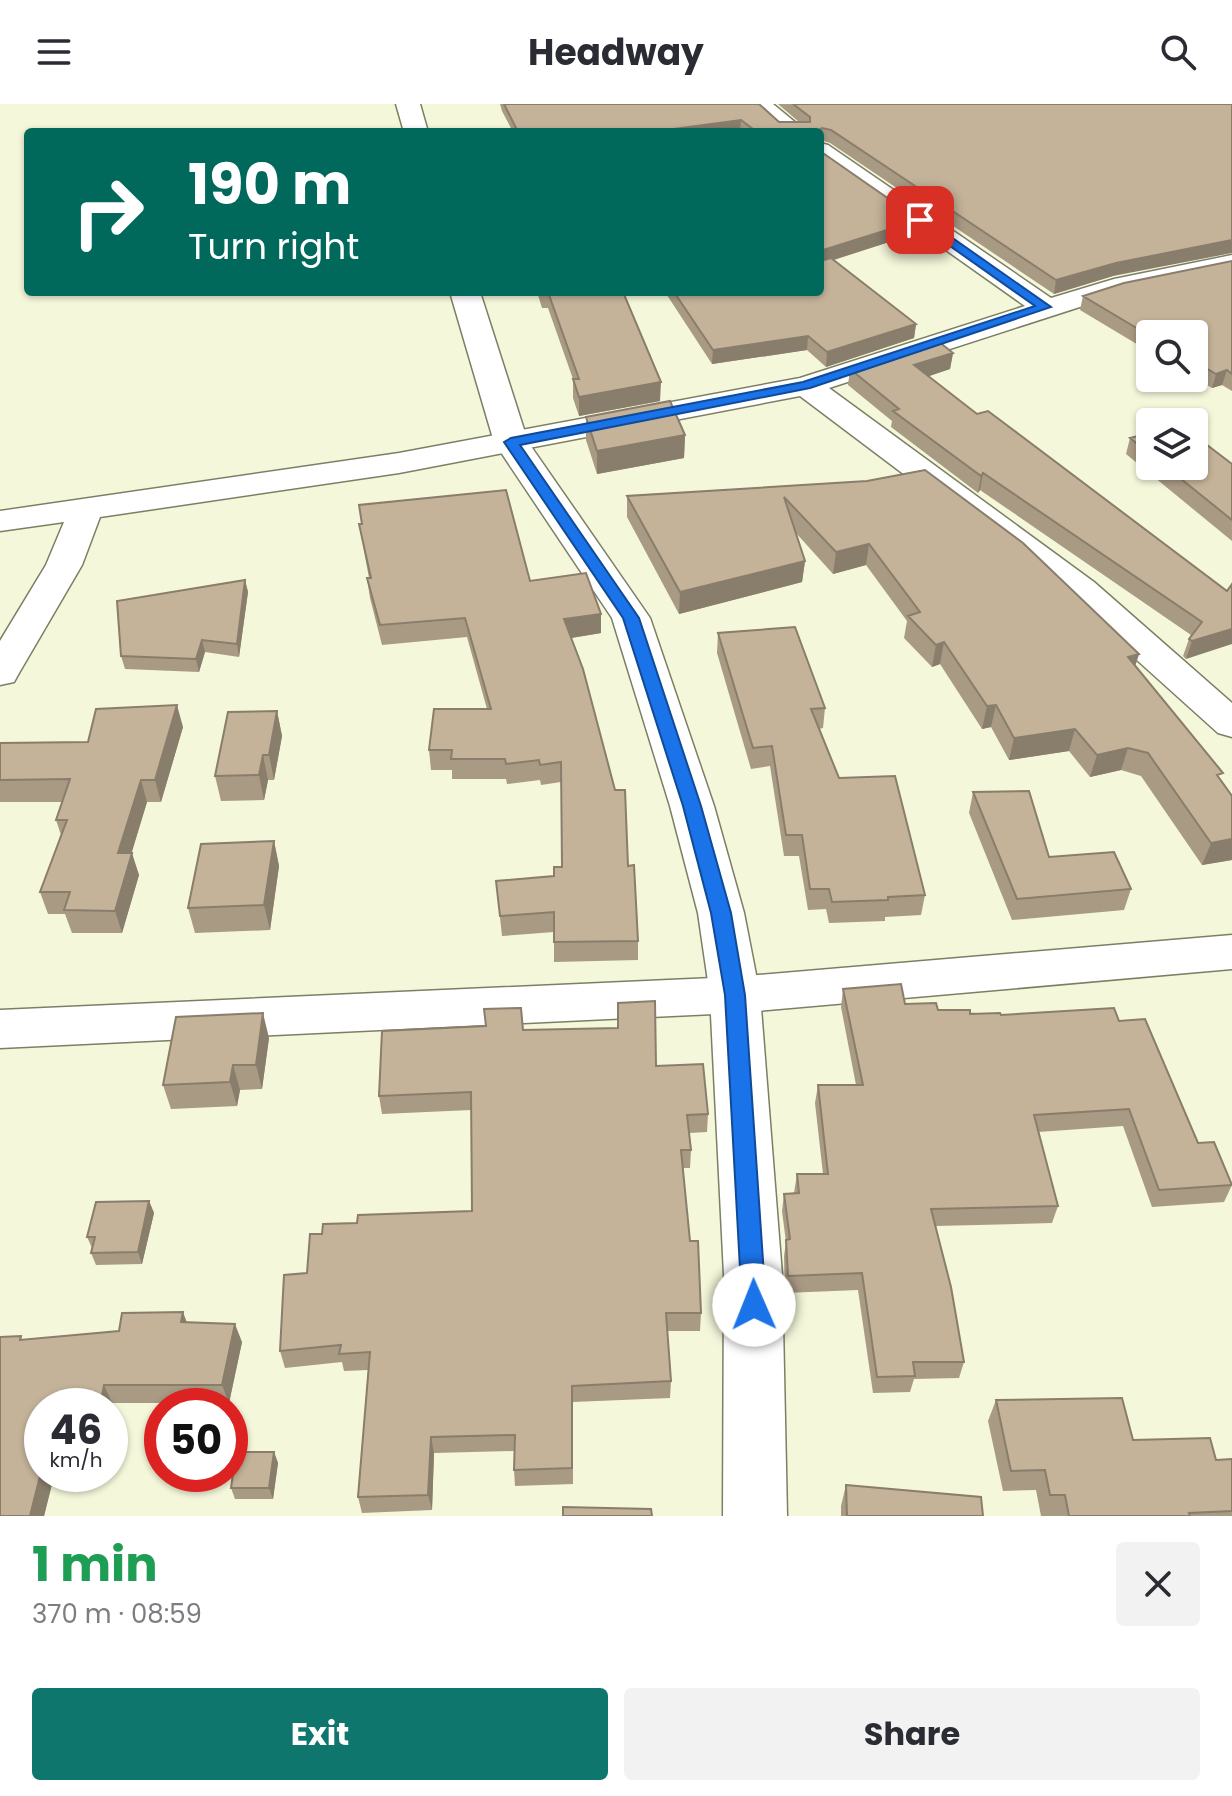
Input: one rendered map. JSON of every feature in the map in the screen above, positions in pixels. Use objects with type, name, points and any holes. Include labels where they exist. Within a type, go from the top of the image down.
[{"type":"main road","points":[[408,104],[415,128]]},
{"type":"main road","points":[[466,296],[511,442],[631,618],[692,806],[721,913],[735,995],[753,1275],[755,1516]]},
{"type":"street","points":[[759,104],[790,128]]},
{"type":"street","points":[[824,153],[1045,307]]},
{"type":"street","points":[[0,521],[369,468],[806,386],[1114,287],[1232,263]]},
{"type":"street","points":[[806,386],[1081,590],[1232,724]]},
{"type":"street","points":[[0,673],[64,565],[86,510]]},
{"type":"street","points":[[0,1029],[735,995],[1232,952]]},
{"type":"building","points":[[504,104],[759,104],[779,122],[810,122],[810,117],[793,104],[1232,104],[1232,240],[1116,263],[1056,280],[824,128],[752,128],[741,120],[681,128],[516,128]]},
{"type":"building","points":[[824,154],[919,220],[824,250]]},
{"type":"building","points":[[831,258],[916,324],[827,352],[808,336],[713,350],[677,296],[824,296],[824,260]]},
{"type":"building","points":[[1232,261],[1232,374],[1227,370],[1216,374],[1208,369],[1208,320],[1136,320],[1136,328],[1083,296],[1124,283]]},
{"type":"building","points":[[549,296],[625,296],[661,382],[579,397],[573,379],[579,379]]},
{"type":"building","points":[[938,341],[953,353],[914,365],[977,414],[988,411],[1227,591],[1232,584],[1232,629],[1192,641],[1189,639],[1202,622],[983,473],[981,476],[893,411],[899,409],[850,369]]},
{"type":"building","points":[[670,401],[685,435],[597,451],[586,417]]},
{"type":"building","points":[[1208,446],[1232,464],[1232,520],[1182,480],[1208,480]]},
{"type":"building","points":[[925,470],[1023,543],[1139,654],[1128,657],[1223,773],[1217,775],[1232,796],[1232,839],[1211,843],[1148,753],[1128,748],[1097,755],[1075,729],[1014,738],[996,705],[987,706],[944,642],[936,645],[908,616],[920,612],[869,544],[836,552],[784,497],[805,561],[680,592],[627,496],[867,481]]},
{"type":"building","points":[[506,490],[530,581],[586,573],[601,614],[564,619],[583,669],[615,790],[625,790],[628,866],[634,865],[638,941],[554,942],[554,912],[500,916],[496,881],[554,876],[554,867],[562,867],[561,762],[540,765],[539,760],[506,764],[505,759],[451,759],[452,750],[429,750],[434,709],[491,709],[465,618],[380,625],[367,578],[371,578],[359,524],[362,524],[359,505]]},
{"type":"building","points":[[245,580],[237,644],[202,640],[196,659],[121,656],[117,601]]},
{"type":"building","points":[[795,627],[825,708],[811,709],[839,778],[895,776],[925,895],[832,902],[829,889],[810,889],[802,835],[786,835],[772,746],[753,748],[718,633]]},
{"type":"building","points":[[177,705],[155,780],[141,780],[118,853],[132,853],[115,911],[64,910],[70,892],[40,892],[67,820],[56,820],[70,779],[0,780],[0,743],[88,742],[96,709]]},
{"type":"building","points":[[277,711],[269,755],[263,755],[259,775],[215,776],[228,712]]},
{"type":"building","points":[[1029,791],[1049,857],[1114,852],[1131,889],[1017,899],[973,792]]},
{"type":"building","points":[[274,841],[264,905],[188,908],[201,844]]},
{"type":"building","points":[[901,984],[905,1004],[936,1003],[938,1010],[970,1010],[970,1014],[1001,1015],[1114,1008],[1119,1021],[1145,1019],[1198,1143],[1214,1142],[1232,1185],[1159,1190],[1129,1109],[1034,1115],[1058,1206],[931,1209],[951,1287],[964,1362],[913,1362],[915,1376],[877,1377],[862,1273],[788,1276],[786,1240],[790,1239],[784,1194],[799,1193],[797,1174],[828,1174],[818,1085],[863,1085],[843,989]]},
{"type":"building","points":[[655,1001],[656,1066],[703,1064],[708,1114],[687,1115],[691,1150],[681,1150],[690,1241],[698,1241],[701,1313],[666,1313],[671,1381],[572,1386],[572,1468],[514,1470],[515,1435],[431,1437],[428,1495],[358,1497],[370,1352],[339,1354],[341,1345],[280,1351],[284,1275],[307,1273],[310,1234],[322,1234],[323,1224],[357,1223],[358,1215],[472,1211],[471,1092],[379,1096],[382,1031],[486,1026],[484,1009],[521,1008],[523,1030],[618,1028],[618,1003]]},
{"type":"building","points":[[263,1013],[256,1065],[233,1065],[230,1082],[163,1085],[176,1017]]},
{"type":"building","points":[[149,1201],[138,1252],[91,1253],[95,1237],[87,1237],[96,1202]]},
{"type":"building","points":[[183,1312],[181,1322],[235,1324],[222,1385],[24,1388],[24,1492],[36,1492],[30,1516],[0,1516],[0,1337],[21,1336],[20,1340],[119,1331],[122,1313]]},
{"type":"building","points":[[1122,1398],[1133,1440],[1210,1438],[1216,1460],[1232,1459],[1232,1511],[1189,1513],[1190,1516],[1069,1516],[1065,1495],[1050,1495],[1045,1470],[1011,1471],[996,1400]]},
{"type":"building","points":[[248,1452],[274,1452],[269,1488],[248,1488]]},
{"type":"building","points":[[846,1485],[981,1497],[983,1516],[847,1516]]},
{"type":"building","points":[[563,1507],[651,1509],[652,1516],[563,1516]]},
{"type":"route","points":[[754,1305],[735,995],[721,913],[692,806],[631,618],[511,442],[806,386],[1045,307],[920,220]]}]
